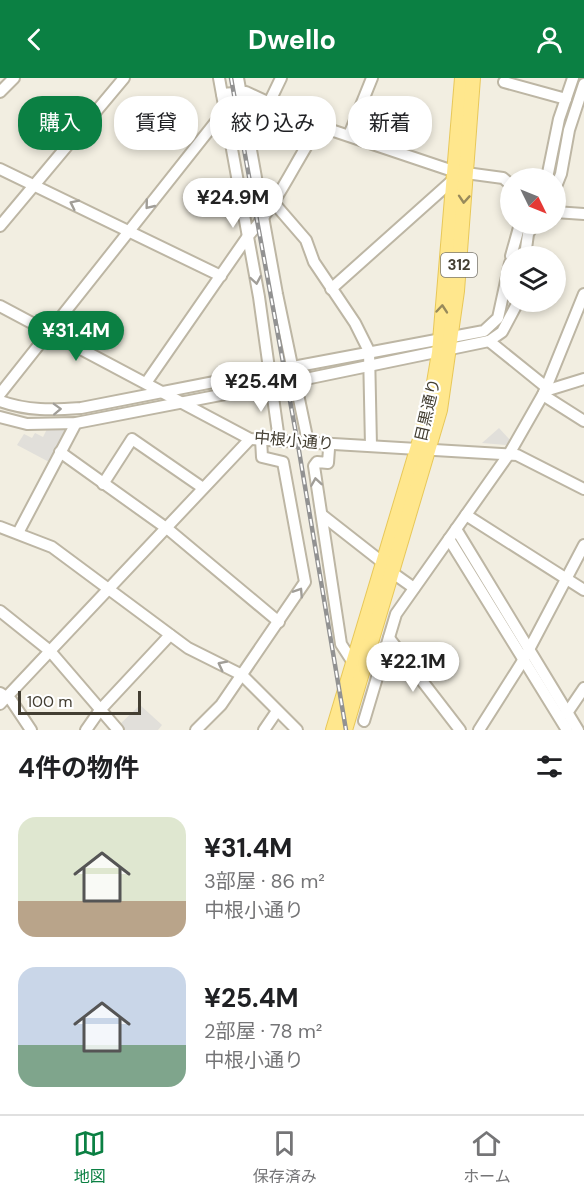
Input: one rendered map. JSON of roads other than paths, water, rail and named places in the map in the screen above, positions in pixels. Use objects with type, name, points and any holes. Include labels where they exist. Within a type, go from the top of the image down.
[{"type":"main road","name":"目黒通り","points":[[333,730],[352,661],[386,566],[423,449],[440,411],[462,78]]},
{"type":"main road","name":"目黒通り","points":[[457,174],[473,78]]},
{"type":"main road","name":"目黒通り","points":[[345,730],[375,623],[386,566]]},
{"type":"street","points":[[0,92],[14,78]]},
{"type":"street","points":[[0,226],[124,78]]},
{"type":"street","points":[[207,78],[219,80],[222,94],[240,91],[252,96]]},
{"type":"street","points":[[238,78],[308,442]]},
{"type":"street","points":[[272,96],[281,78]]},
{"type":"street","points":[[365,96],[372,78]]},
{"type":"street","points":[[549,168],[573,78]]},
{"type":"street","points":[[504,82],[566,99]]},
{"type":"street","points":[[562,168],[569,130],[584,84]]},
{"type":"street","points":[[0,394],[210,129]]},
{"type":"street","points":[[232,150],[271,378],[279,440]]},
{"type":"street","points":[[146,383],[248,236],[264,218],[303,150]]},
{"type":"street","points":[[391,150],[457,174],[500,178]]},
{"type":"street","points":[[0,169],[221,276]]},
{"type":"street","points":[[331,289],[457,174]]},
{"type":"street","points":[[274,203],[306,240],[314,262],[354,323],[369,351],[371,446]]},
{"type":"street","points":[[566,213],[584,214]]},
{"type":"street","points":[[349,716],[362,725],[396,614],[509,454],[544,391],[584,294]]},
{"type":"street","points":[[0,306],[165,392]]},
{"type":"street","points":[[294,373],[371,364],[445,345],[484,331],[498,318],[500,309]]},
{"type":"street","points":[[294,373],[369,351],[489,341],[502,332],[513,312]]},
{"type":"street","points":[[489,341],[544,391],[584,421]]},
{"type":"street","points":[[0,401],[13,406],[53,410],[271,378]]},
{"type":"street","points":[[0,417],[27,424],[76,423],[180,401],[271,378]]},
{"type":"street","points":[[544,391],[584,379]]},
{"type":"street","name":"中根小通り","points":[[165,392],[255,439],[509,454],[521,456],[584,489]]},
{"type":"street","points":[[18,533],[76,423]]},
{"type":"street","points":[[103,484],[132,439],[202,488]]},
{"type":"street","points":[[31,730],[2,698],[50,651],[202,488],[255,439],[262,457],[283,462],[305,582],[220,705],[196,730]]},
{"type":"street","points":[[326,443],[329,449],[328,463],[316,462],[314,466],[341,645],[352,661]]},
{"type":"street","points":[[60,452],[165,528],[279,622]]},
{"type":"street","points":[[466,515],[584,590]]},
{"type":"street","points":[[322,516],[414,588]]},
{"type":"street","points":[[0,527],[52,547],[188,648],[242,675],[297,730]]},
{"type":"street","points":[[456,529],[567,730]]},
{"type":"street","points":[[449,539],[578,730]]},
{"type":"street","points":[[479,730],[527,654],[568,580],[584,545]]},
{"type":"street","points":[[0,611],[50,651],[118,730]]},
{"type":"street","points":[[375,623],[390,633],[460,730]]},
{"type":"street","points":[[86,730],[100,710],[170,635]]},
{"type":"street","points":[[567,713],[584,688]]},
{"type":"street","points":[[264,730],[277,711]]},
{"type":"railway","points":[[231,78],[297,439],[346,730]]}]
